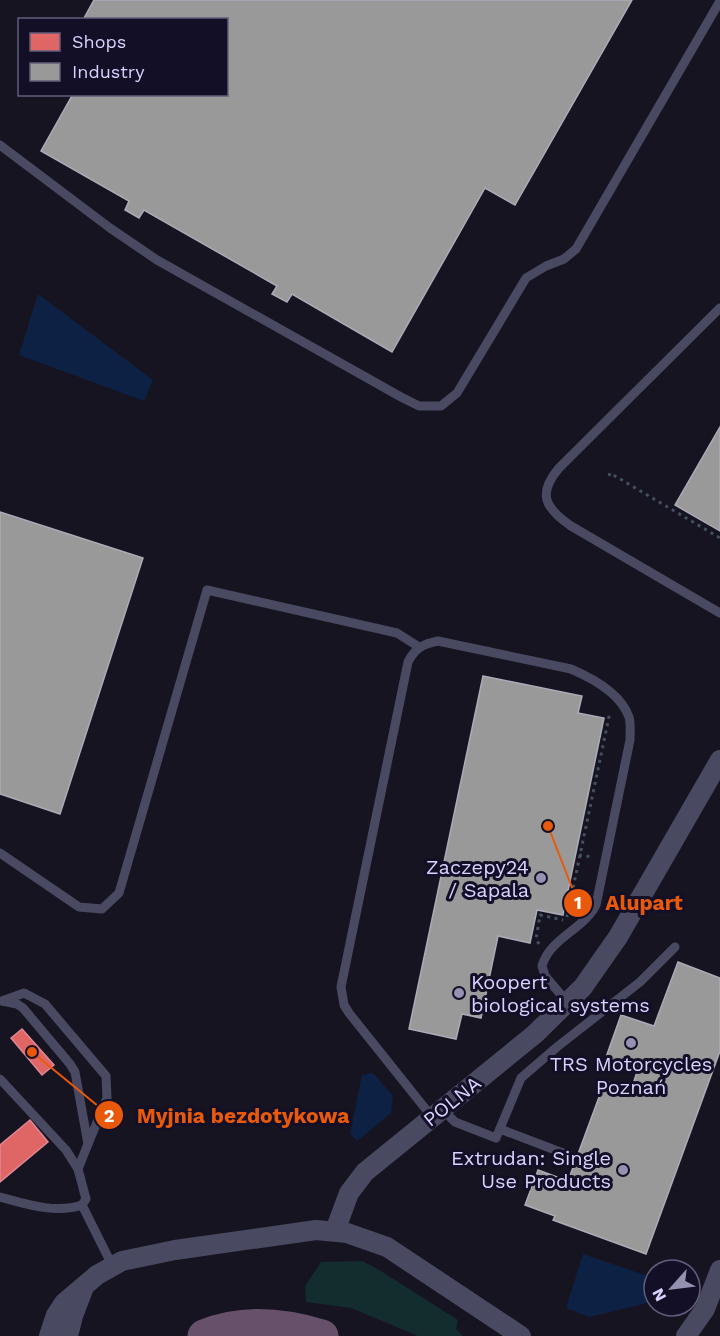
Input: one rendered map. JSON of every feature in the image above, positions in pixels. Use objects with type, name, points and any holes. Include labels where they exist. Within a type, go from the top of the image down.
[{"type":"highway","points":[[204,1336],[221,1330],[250,1325],[288,1328],[321,1336]]},
{"type":"street","name":"POLNA","points":[[335,1231],[349,1193],[365,1172],[535,1034],[568,1003],[593,973],[618,937],[720,760]]},
{"type":"street","points":[[49,1336],[60,1308],[70,1296],[112,1265],[141,1256],[276,1234],[316,1230],[361,1236],[387,1247],[521,1336]]},
{"type":"street","points":[[686,1336],[705,1309],[720,1270]]},
{"type":"street","points":[[68,1336],[85,1285]]},
{"type":"lane","points":[[0,146],[157,260],[419,406],[441,406],[457,393],[526,278],[564,259],[576,249],[720,1]]},
{"type":"lane","points":[[720,309],[559,468],[548,482],[546,496],[552,511],[571,526],[720,613]]},
{"type":"lane","points":[[0,854],[78,907],[102,909],[119,893],[207,590],[397,633],[419,647]]},
{"type":"lane","points":[[568,1003],[548,981],[542,970],[543,962],[546,956],[587,919],[597,905],[630,740],[629,718],[620,701],[572,669],[438,641],[419,647],[412,653],[408,662],[341,987],[344,1005],[349,1013],[437,1113],[496,1138],[517,1084],[528,1071],[640,982],[675,948]]},
{"type":"lane","points":[[1,1001],[24,993],[45,1005],[106,1076],[107,1098],[78,1169]]},
{"type":"lane","points":[[1,1001],[17,1004],[22,1008],[70,1064],[77,1080],[88,1144]]},
{"type":"lane","points":[[0,1079],[66,1150],[78,1169],[86,1199],[82,1205],[74,1208],[57,1209],[0,1197]]},
{"type":"lane","points":[[500,1129],[576,1158]]},
{"type":"lane","points":[[82,1205],[112,1265]]},
{"type":"path","points":[[609,476],[610,473],[720,538]]},
{"type":"path","points":[[546,956],[536,939],[540,915],[566,920],[610,710],[607,705]]},
{"type":"path","points":[[579,855],[594,857]]},
{"type":"path","points":[[570,899],[586,902],[586,898]]},
{"type":"green space","points":[[362,1261],[458,1320],[456,1329],[463,1336],[418,1336],[351,1308],[306,1302],[305,1286],[321,1262]]},
{"type":"water","points":[[38,294],[153,380],[144,401],[19,355]]},
{"type":"water","points":[[373,1073],[393,1096],[391,1113],[357,1141],[350,1134],[362,1075]]},
{"type":"water","points":[[583,1254],[642,1274],[642,1304],[589,1317],[566,1308]]},
{"type":"building: Shops","points":[[22,1029],[54,1065],[42,1075],[11,1038]]},
{"type":"building: Shops","points":[[30,1120],[48,1142],[0,1182],[0,1145]]},
{"type":"building: Industry","points":[[94,0],[632,0],[515,205],[485,188],[392,352],[292,294],[287,302],[272,294],[277,286],[144,210],[139,218],[125,210],[129,201],[41,151],[72,96],[228,96],[228,18],[84,18]]},
{"type":"building: Industry","points":[[720,427],[720,531],[675,505]]},
{"type":"building: Industry","points":[[0,512],[143,558],[60,814],[0,794]]},
{"type":"building: Industry","points":[[483,676],[582,696],[578,713],[604,718],[563,915],[537,910],[530,943],[498,936],[481,1018],[462,1014],[456,1039],[409,1029]]},
{"type":"building: Industry","points":[[678,962],[720,978],[720,1051],[646,1254],[553,1220],[555,1216],[525,1205],[538,1170],[568,1181],[605,1081],[631,1090],[637,1072],[605,1060],[621,1015],[654,1026]]},
{"type":"place","name":"Alupart","points":[[548,826]]},
{"type":"place","name":"Zaczepy24 / Sapala","points":[[541,878]]},
{"type":"place","name":"Koopert biological systems","points":[[459,993]]},
{"type":"place","name":"TRS Motorcycles Poznań","points":[[631,1043]]},
{"type":"place","name":"Myjnia bezdotykowa","points":[[32,1052]]},
{"type":"place","name":"Extrudan: Single Use Products","points":[[623,1170]]}]
